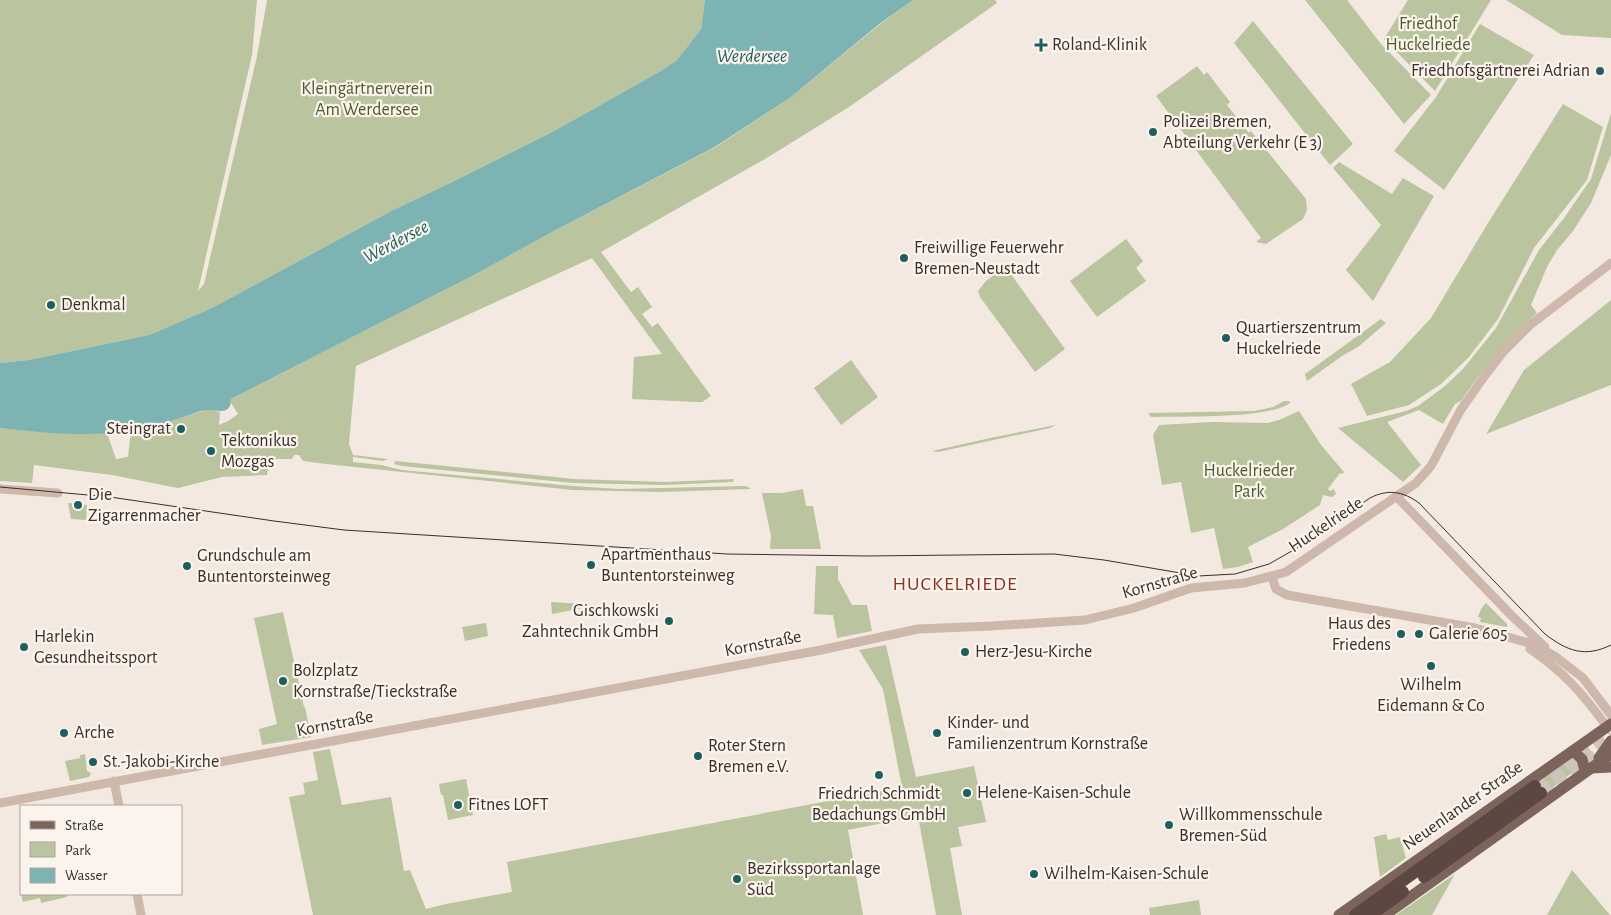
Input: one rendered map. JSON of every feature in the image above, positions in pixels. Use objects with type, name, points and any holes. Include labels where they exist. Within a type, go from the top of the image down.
[{"type":"highway","name":"Neuenlander Straße","points":[[1355,915],[1538,789],[1371,915]]},
{"type":"main road","name":"Neuenlander Straße","points":[[1339,915],[1610,727]]},
{"type":"main road","points":[[1587,770],[1606,750],[1611,741]]},
{"type":"main road","points":[[1573,751],[1582,759],[1587,770]]},
{"type":"main road","points":[[1386,915],[1611,754]]},
{"type":"main road","points":[[1587,770],[1611,767]]},
{"type":"street","name":"Huckelriede","points":[[1272,577],[1286,572],[1410,489],[1426,472],[1460,411],[1486,374],[1509,346],[1530,325],[1611,263]]},
{"type":"street","points":[[0,489],[58,493]]},
{"type":"street","points":[[1397,497],[1512,616],[1556,657],[1586,681],[1611,715]]},
{"type":"street","points":[[1272,577],[1276,589],[1287,594],[1475,628],[1533,644],[1556,657]]},
{"type":"street","name":"Kornstraße","points":[[0,803],[820,650],[914,629],[1077,621],[1134,608],[1191,588],[1229,586],[1272,577]]},
{"type":"street","points":[[1512,616],[1518,627],[1520,641],[1546,659],[1567,677],[1610,727]]},
{"type":"street","points":[[114,781],[119,805]]},
{"type":"street","points":[[136,895],[141,915]]},
{"type":"green space","name":"Kleingärtnerverein Am Werdersee","points":[[0,0],[257,0],[252,55],[198,291],[204,284],[257,56],[267,0],[705,0],[701,29],[677,60],[659,72],[554,131],[393,210],[212,308],[149,335],[29,360],[0,363]]},
{"type":"green space","points":[[913,0],[995,0],[997,3],[849,107],[765,159],[601,252],[631,292],[638,287],[652,307],[642,314],[652,327],[658,323],[711,396],[702,402],[632,399],[634,357],[662,354],[592,258],[356,366],[349,444],[353,455],[388,459],[383,461],[353,457],[353,462],[381,465],[402,470],[573,486],[619,489],[746,486],[751,489],[661,492],[573,490],[326,464],[303,461],[299,455],[294,455],[292,459],[275,459],[268,469],[267,475],[222,477],[178,488],[112,475],[34,465],[32,483],[0,481],[0,428],[30,431],[107,433],[116,459],[128,457],[131,431],[209,409],[220,412],[219,425],[228,421],[238,414],[231,403],[231,399],[476,274],[552,232],[714,148],[791,97],[879,25]]},
{"type":"green space","points":[[1305,0],[1347,0],[1381,44],[1431,95],[1404,124]]},
{"type":"green space","name":"Friedhof Huckelriede","points":[[1408,0],[1491,0],[1435,91],[1384,39]]},
{"type":"green space","name":"Friedhof Huckelriede","points":[[1506,0],[1611,0],[1611,38],[1562,35]]},
{"type":"green space","points":[[1253,21],[1353,144],[1330,165],[1234,43]]},
{"type":"green space","points":[[1480,24],[1534,55],[1444,190],[1394,151],[1436,97]]},
{"type":"green space","points":[[1197,66],[1204,75],[1207,72],[1230,102],[1227,105],[1249,133],[1251,131],[1306,199],[1307,210],[1303,219],[1266,244],[1256,242],[1261,238],[1156,96]]},
{"type":"green space","points":[[1563,104],[1603,127],[1587,180],[1534,248],[1498,319],[1469,357],[1441,384],[1409,405],[1367,416],[1351,384],[1390,362],[1431,318]]},
{"type":"green space","points":[[1611,113],[1611,155],[1591,203],[1547,267],[1531,305],[1537,313],[1496,354],[1461,401],[1455,404],[1443,424],[1419,410],[1387,422],[1421,465],[1403,482],[1338,428],[1406,411],[1418,406],[1445,386],[1463,369],[1496,328],[1539,250],[1591,179]]},
{"type":"green space","points":[[1339,162],[1392,194],[1403,178],[1434,196],[1373,301],[1346,270],[1381,225],[1333,168]]},
{"type":"green space","points":[[1126,239],[1143,261],[1136,268],[1146,281],[1097,317],[1070,281]]},
{"type":"green space","points":[[1005,266],[1065,349],[1035,372],[980,297],[978,291],[986,281]]},
{"type":"green space","points":[[1611,300],[1611,385],[1486,434],[1524,370]]},
{"type":"green space","points":[[1381,319],[1386,323],[1358,347],[1307,381],[1305,374]]},
{"type":"green space","points":[[851,360],[878,397],[841,425],[814,388]]},
{"type":"green space","points":[[1284,401],[1289,401],[1290,403],[1264,412],[1245,414],[1151,417],[1148,413],[1254,411],[1273,407]]},
{"type":"green space","name":"Huckelrieder Park","points":[[1299,411],[1321,445],[1344,472],[1340,473],[1328,489],[1330,491],[1334,489],[1336,494],[1332,497],[1323,495],[1320,505],[1283,529],[1248,547],[1253,562],[1223,569],[1214,528],[1191,533],[1181,482],[1162,485],[1153,435],[1159,425],[1212,422],[1268,423]]},
{"type":"green space","points":[[1056,425],[1050,428],[938,452],[932,451],[995,437]]},
{"type":"green space","points":[[395,461],[574,479],[665,482],[734,479],[733,482],[663,485],[573,483],[402,466],[394,464]]},
{"type":"green space","points":[[803,489],[806,506],[813,506],[821,549],[770,549],[771,536],[762,493],[782,493]]},
{"type":"green space","points":[[68,503],[87,505],[86,520],[71,519]]},
{"type":"green space","points":[[816,566],[838,566],[838,579],[852,605],[867,605],[872,631],[837,638],[833,615],[814,614]]},
{"type":"green space","points":[[551,602],[582,604],[583,608],[552,614]]},
{"type":"green space","points":[[1486,603],[1507,624],[1507,627],[1480,622],[1481,618],[1478,617]]},
{"type":"green space","points":[[283,612],[311,737],[262,745],[259,729],[277,724],[254,618]]},
{"type":"green space","points":[[486,623],[488,636],[465,641],[462,627]]},
{"type":"green space","points":[[886,645],[916,777],[974,766],[986,822],[958,827],[962,846],[950,848],[962,915],[936,915],[918,816],[848,830],[863,915],[313,915],[289,797],[305,794],[303,783],[318,780],[313,752],[330,749],[342,805],[391,797],[404,871],[410,870],[426,909],[512,892],[507,862],[902,787],[883,689],[859,650]]},
{"type":"green space","points":[[85,754],[87,771],[91,773],[89,777],[70,781],[65,761],[80,758],[80,755]]},
{"type":"green space","points":[[1571,757],[1578,759],[1578,769],[1559,782],[1544,796],[1534,783]]},
{"type":"green space","name":"Fitnes LOFT","points":[[466,779],[473,815],[448,820],[439,784]]},
{"type":"green space","points":[[1386,834],[1388,840],[1400,837],[1406,858],[1380,877],[1374,837]]},
{"type":"green space","points":[[1572,870],[1610,915],[1547,915]]},
{"type":"green space","points":[[1455,874],[1432,915],[1396,915]]},
{"type":"green space","points":[[21,895],[66,895],[67,897],[41,903],[40,898],[23,902]]},
{"type":"green space","points":[[1199,900],[1201,915],[1150,915],[1149,908]]},
{"type":"water","name":"Werdersee","points":[[705,0],[913,0],[878,25],[791,97],[713,148],[476,274],[231,399],[229,408],[226,410],[203,411],[152,427],[115,433],[66,434],[0,428],[0,363],[29,360],[149,335],[212,308],[393,210],[554,131],[659,72],[677,60],[701,29]]},
{"type":"tunnel","points":[[1535,786],[1611,734]]},
{"type":"tunnel","points":[[1541,793],[1607,748]]},
{"type":"tram line","points":[[0,487],[110,497],[344,530],[727,554],[866,556],[1054,554],[1104,560],[1198,576],[1235,574],[1269,564],[1297,548],[1370,498],[1389,492],[1407,496],[1419,503],[1545,634],[1553,640],[1576,651],[1584,652],[1602,649],[1611,645]]},
{"type":"place","name":"Roland-Klinik","points":[[1041,45]]},
{"type":"place","name":"Friedhofsgärtnerei Adrian","points":[[1600,71]]},
{"type":"place","name":"Polizei Bremen, Abteilung Verkehr (E 3)","points":[[1153,132]]},
{"type":"place","name":"Freiwillige Feuerwehr Bremen-Neustadt","points":[[904,258]]},
{"type":"place","name":"Denkmal","points":[[51,305]]},
{"type":"place","name":"Quartierszentrum Huckelriede","points":[[1226,338]]},
{"type":"place","name":"Steingrat","points":[[181,429]]},
{"type":"place","name":"Tektonikus Mozgas","points":[[211,451]]},
{"type":"place","name":"Die Zigarrenmacher","points":[[78,505]]},
{"type":"place","name":"Apartmenthaus Buntentorsteinweg","points":[[591,565]]},
{"type":"place","name":"Grundschule am Buntentorsteinweg","points":[[187,566]]},
{"type":"place","name":"Gischkowski Zahntechnik GmbH","points":[[669,621]]},
{"type":"place","name":"Haus des Friedens","points":[[1401,634]]},
{"type":"place","name":"Galerie 605","points":[[1419,634]]},
{"type":"place","name":"Harlekin Gesundheitssport","points":[[24,647]]},
{"type":"place","name":"Herz-Jesu-Kirche","points":[[965,652]]},
{"type":"place","name":"Wilhelm Eidemann & Co","points":[[1431,666]]},
{"type":"place","name":"Bolzplatz Kornstraße/Tieckstraße","points":[[283,681]]},
{"type":"place","name":"Arche","points":[[64,733]]},
{"type":"place","name":"Kinder- und Familienzentrum Kornstraße","points":[[937,733]]},
{"type":"place","name":"Roter Stern Bremen e.V.","points":[[698,756]]},
{"type":"place","name":"St.-Jakobi-Kirche","points":[[93,762]]},
{"type":"place","name":"Friedrich Schmidt Bedachungs GmbH","points":[[879,775]]},
{"type":"place","name":"Helene-Kaisen-Schule","points":[[967,793]]},
{"type":"place","name":"Fitnes LOFT","points":[[458,805]]},
{"type":"place","name":"Willkommensschule Bremen-Süd","points":[[1169,825]]},
{"type":"place","name":"Wilhelm-Kaisen-Schule","points":[[1034,874]]},
{"type":"place","name":"Bezirkssportanlage Süd","points":[[737,879]]},
{"type":"district","name":"HUCKELRIEDE","points":[[955,584]]}]
